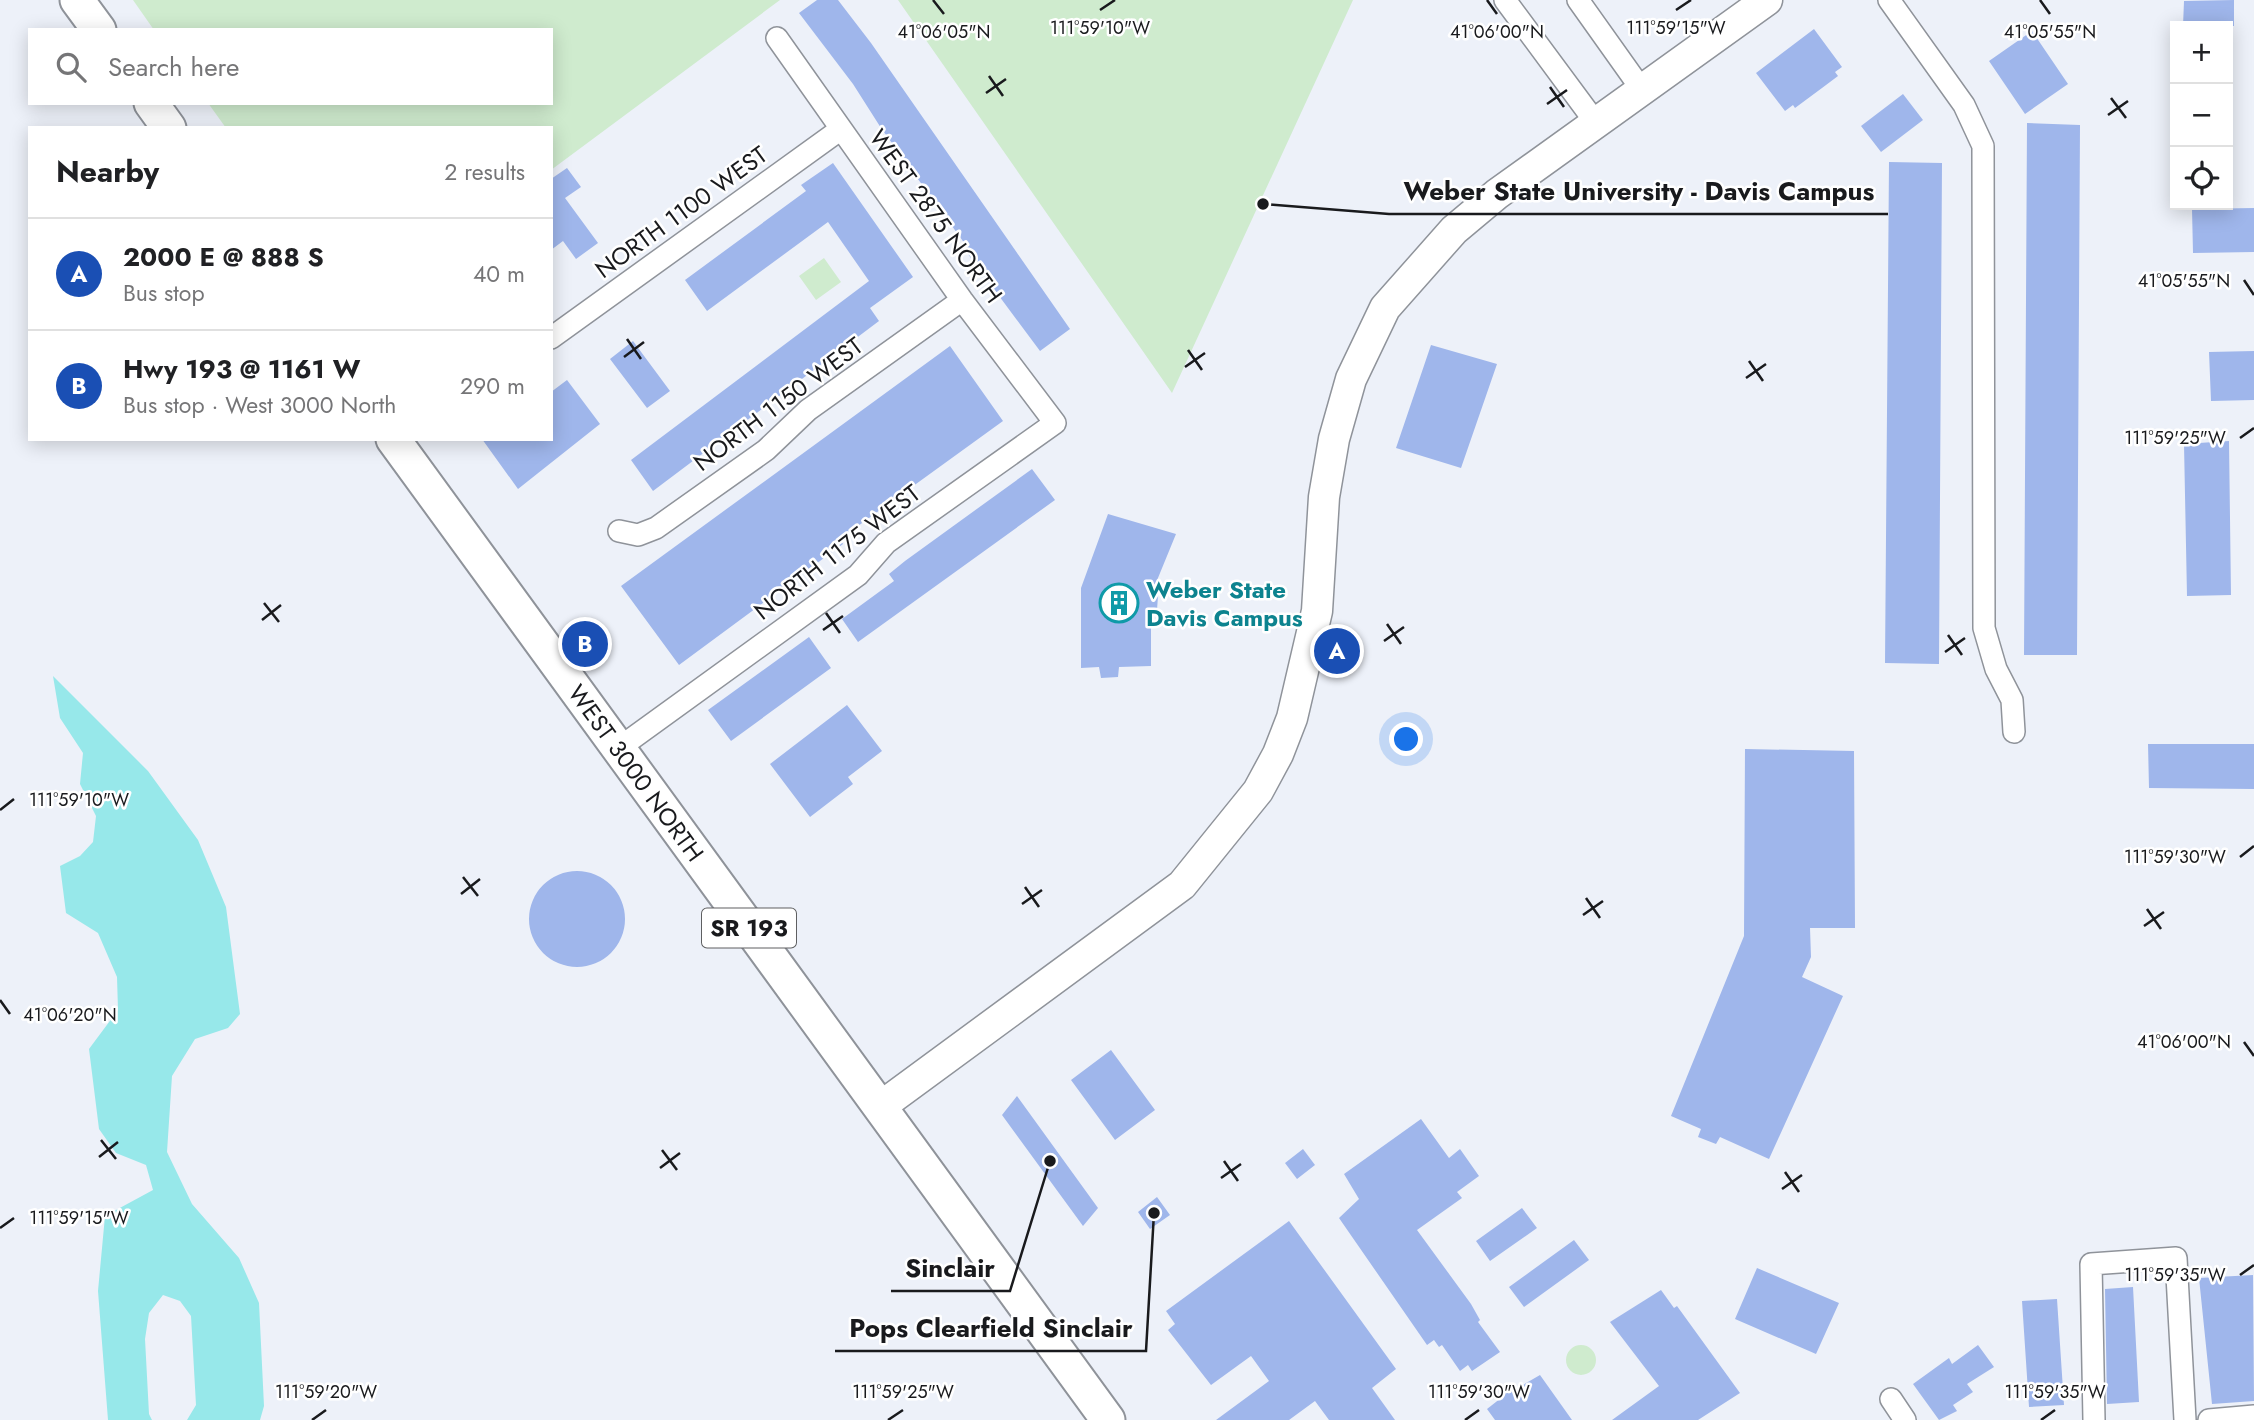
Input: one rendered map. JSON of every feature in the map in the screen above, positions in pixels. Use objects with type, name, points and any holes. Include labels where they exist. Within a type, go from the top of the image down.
[{"type":"main road","points":[[77,0],[98,28]]},
{"type":"main road","points":[[152,105],[168,126]]},
{"type":"main road","name":"WEST 3000 NORTH","points":[[403,443],[619,748],[880,1107]]},
{"type":"main road","name":"SR 193","points":[[880,1107],[1108,1420]]},
{"type":"street","points":[[1506,0],[1596,123]]},
{"type":"street","points":[[1578,0],[1642,90]]},
{"type":"street","points":[[880,1107],[1182,885],[1258,791],[1278,754],[1292,718],[1317,611],[1324,497],[1334,439],[1351,379],[1385,308],[1454,230],[1497,194],[1767,0]]},
{"type":"street","points":[[1889,0],[1964,105],[1983,146],[1984,628],[1996,669],[2012,700],[2014,732]]},
{"type":"street","name":"WEST 2875 NORTH","points":[[778,38],[962,300],[1055,423]]},
{"type":"street","name":"NORTH 1100 WEST","points":[[553,337],[841,129]]},
{"type":"street","name":"NORTH 1150 WEST","points":[[620,531],[638,535],[656,528],[765,450],[808,410],[962,300]]},
{"type":"street","name":"NORTH 1175 WEST","points":[[619,748],[858,575],[886,543],[1055,423]]},
{"type":"street","points":[[2094,1420],[2091,1265],[2176,1258],[2185,1420]]},
{"type":"street","points":[[1891,1399],[1905,1420]]},
{"type":"street","points":[[2209,1420],[2254,1416]]},
{"type":"green space","points":[[133,0],[780,0],[553,169],[553,126],[225,126],[209,105],[553,105],[553,28],[153,28]]},
{"type":"green space","points":[[898,0],[1353,0],[1172,393]]},
{"type":"green space","points":[[824,258],[841,282],[816,300],[799,276]]},
{"type":"green space","points":[[1581,1345],[1592,1349],[1596,1360],[1592,1371],[1581,1375],[1570,1371],[1566,1360],[1570,1349]]},
{"type":"water","points":[[53,676],[148,771],[198,840],[226,907],[240,1014],[228,1028],[195,1039],[172,1076],[167,1152],[192,1204],[239,1258],[259,1303],[264,1406],[260,1420],[187,1420],[196,1405],[191,1316],[180,1301],[163,1295],[149,1313],[145,1339],[149,1414],[152,1420],[108,1420],[98,1291],[105,1216],[153,1190],[146,1165],[116,1153],[99,1129],[89,1049],[118,1010],[117,977],[98,933],[66,913],[60,866],[80,856],[93,842],[96,816],[80,784],[83,753],[60,718]]},
{"type":"building","points":[[817,0],[838,0],[871,43],[1070,329],[1040,351],[962,246],[965,244],[881,128],[853,84],[799,13]]},
{"type":"building","points":[[2234,0],[2234,26],[2233,21],[2183,21],[2184,1]]},
{"type":"building","points":[[1814,29],[1842,67],[1835,72],[1838,76],[1795,108],[1793,105],[1785,111],[1756,73]]},
{"type":"building","points":[[2032,31],[2068,84],[2025,114],[1989,61]]},
{"type":"building","points":[[1903,94],[1923,120],[1881,152],[1861,126]]},
{"type":"building","points":[[2027,123],[2080,125],[2077,655],[2024,655]]},
{"type":"building","points":[[1889,162],[1942,163],[1939,664],[1885,663]]},
{"type":"building","points":[[833,163],[913,277],[870,308],[879,321],[653,491],[631,460],[869,281],[828,222],[707,311],[685,280],[806,191],[801,185]]},
{"type":"building","points":[[567,168],[581,187],[565,198],[598,243],[576,259],[563,241],[553,248],[553,178]]},
{"type":"building","points":[[2254,208],[2254,252],[2193,253],[2192,210]]},
{"type":"building","points":[[633,341],[670,391],[647,408],[610,359]]},
{"type":"building","points":[[1431,345],[1497,364],[1461,468],[1396,448]]},
{"type":"building","points":[[950,346],[1003,421],[840,539],[843,544],[679,665],[621,586]]},
{"type":"building","points":[[2254,351],[2254,400],[2211,401],[2209,352]]},
{"type":"building","points":[[567,380],[600,424],[518,489],[483,441],[553,441],[553,390]]},
{"type":"building","points":[[2229,441],[2231,595],[2187,596],[2184,444]]},
{"type":"building","points":[[1032,469],[1055,500],[858,642],[842,619],[894,581],[889,574],[905,561]]},
{"type":"building","name":"Weber State Davis Campus","points":[[1108,514],[1176,534],[1151,595],[1158,596],[1157,610],[1151,609],[1151,666],[1119,667],[1118,677],[1101,678],[1099,667],[1081,668],[1081,588]]},
{"type":"building","points":[[809,637],[831,668],[731,741],[708,710]]},
{"type":"building","points":[[847,705],[882,751],[848,777],[853,784],[810,817],[770,764]]},
{"type":"building","points":[[2148,744],[2254,744],[2254,789],[2149,788]]},
{"type":"building","points":[[1745,749],[1854,751],[1855,928],[1810,928],[1811,957],[1802,977],[1843,996],[1769,1159],[1720,1137],[1716,1144],[1698,1137],[1701,1129],[1671,1116],[1744,936]]},
{"type":"building","points":[[577,871],[595,875],[611,885],[621,901],[625,919],[621,937],[611,953],[595,963],[577,967],[559,963],[543,953],[533,937],[529,919],[533,901],[543,885],[559,875]]},
{"type":"building","points":[[1111,1050],[1155,1110],[1115,1140],[1071,1080]]},
{"type":"building","points":[[1017,1096],[1098,1208],[1083,1226],[1002,1115]]},
{"type":"building","points":[[1421,1119],[1449,1158],[1460,1149],[1479,1176],[1457,1192],[1462,1198],[1417,1230],[1471,1304],[1480,1320],[1478,1322],[1500,1352],[1472,1371],[1468,1365],[1460,1371],[1442,1345],[1439,1347],[1434,1340],[1427,1345],[1339,1218],[1359,1199],[1344,1174]]},
{"type":"building","points":[[1303,1149],[1315,1165],[1297,1179],[1285,1163]]},
{"type":"building","points":[[1157,1197],[1170,1215],[1150,1229],[1138,1212]]},
{"type":"building","points":[[1522,1208],[1537,1228],[1490,1261],[1476,1241]]},
{"type":"building","points":[[1289,1221],[1396,1369],[1372,1388],[1395,1420],[1329,1420],[1315,1401],[1289,1420],[1216,1420],[1269,1381],[1251,1356],[1211,1385],[1168,1330],[1175,1324],[1166,1311]]},
{"type":"building","points":[[1574,1240],[1589,1260],[1524,1307],[1509,1287]]},
{"type":"building","points":[[1757,1268],[1839,1303],[1816,1354],[1735,1319]]},
{"type":"building","points":[[2253,1275],[2254,1401],[2212,1404],[2199,1278]]},
{"type":"building","points":[[2133,1287],[2139,1402],[2107,1404],[2105,1289]]},
{"type":"building","points":[[1661,1290],[1674,1308],[1677,1306],[1740,1393],[1698,1420],[1612,1420],[1659,1386],[1610,1322]]},
{"type":"building","points":[[2057,1299],[2064,1405],[2029,1407],[2022,1301]]},
{"type":"building","points":[[1978,1345],[1994,1367],[1967,1384],[1973,1392],[1953,1405],[1957,1411],[1939,1420],[1913,1384],[1949,1358],[1952,1364]]},
{"type":"building","points":[[1540,1375],[1572,1420],[1495,1420],[1487,1409],[1501,1398],[1499,1395],[1513,1385],[1516,1389]]},
{"type":"place","name":"Weber State University - Davis Campus","points":[[1263,204]]},
{"type":"place","name":"Weber State Davis Campus","points":[[1119,603]]},
{"type":"place","name":"Hwy 193 @ 1161 W","points":[[585,644]]},
{"type":"place","name":"2000 E @ 888 S","points":[[1337,651]]},
{"type":"place","name":"Sinclair","points":[[1050,1161]]},
{"type":"place","name":"Pops Clearfield Sinclair","points":[[1154,1213]]}]
